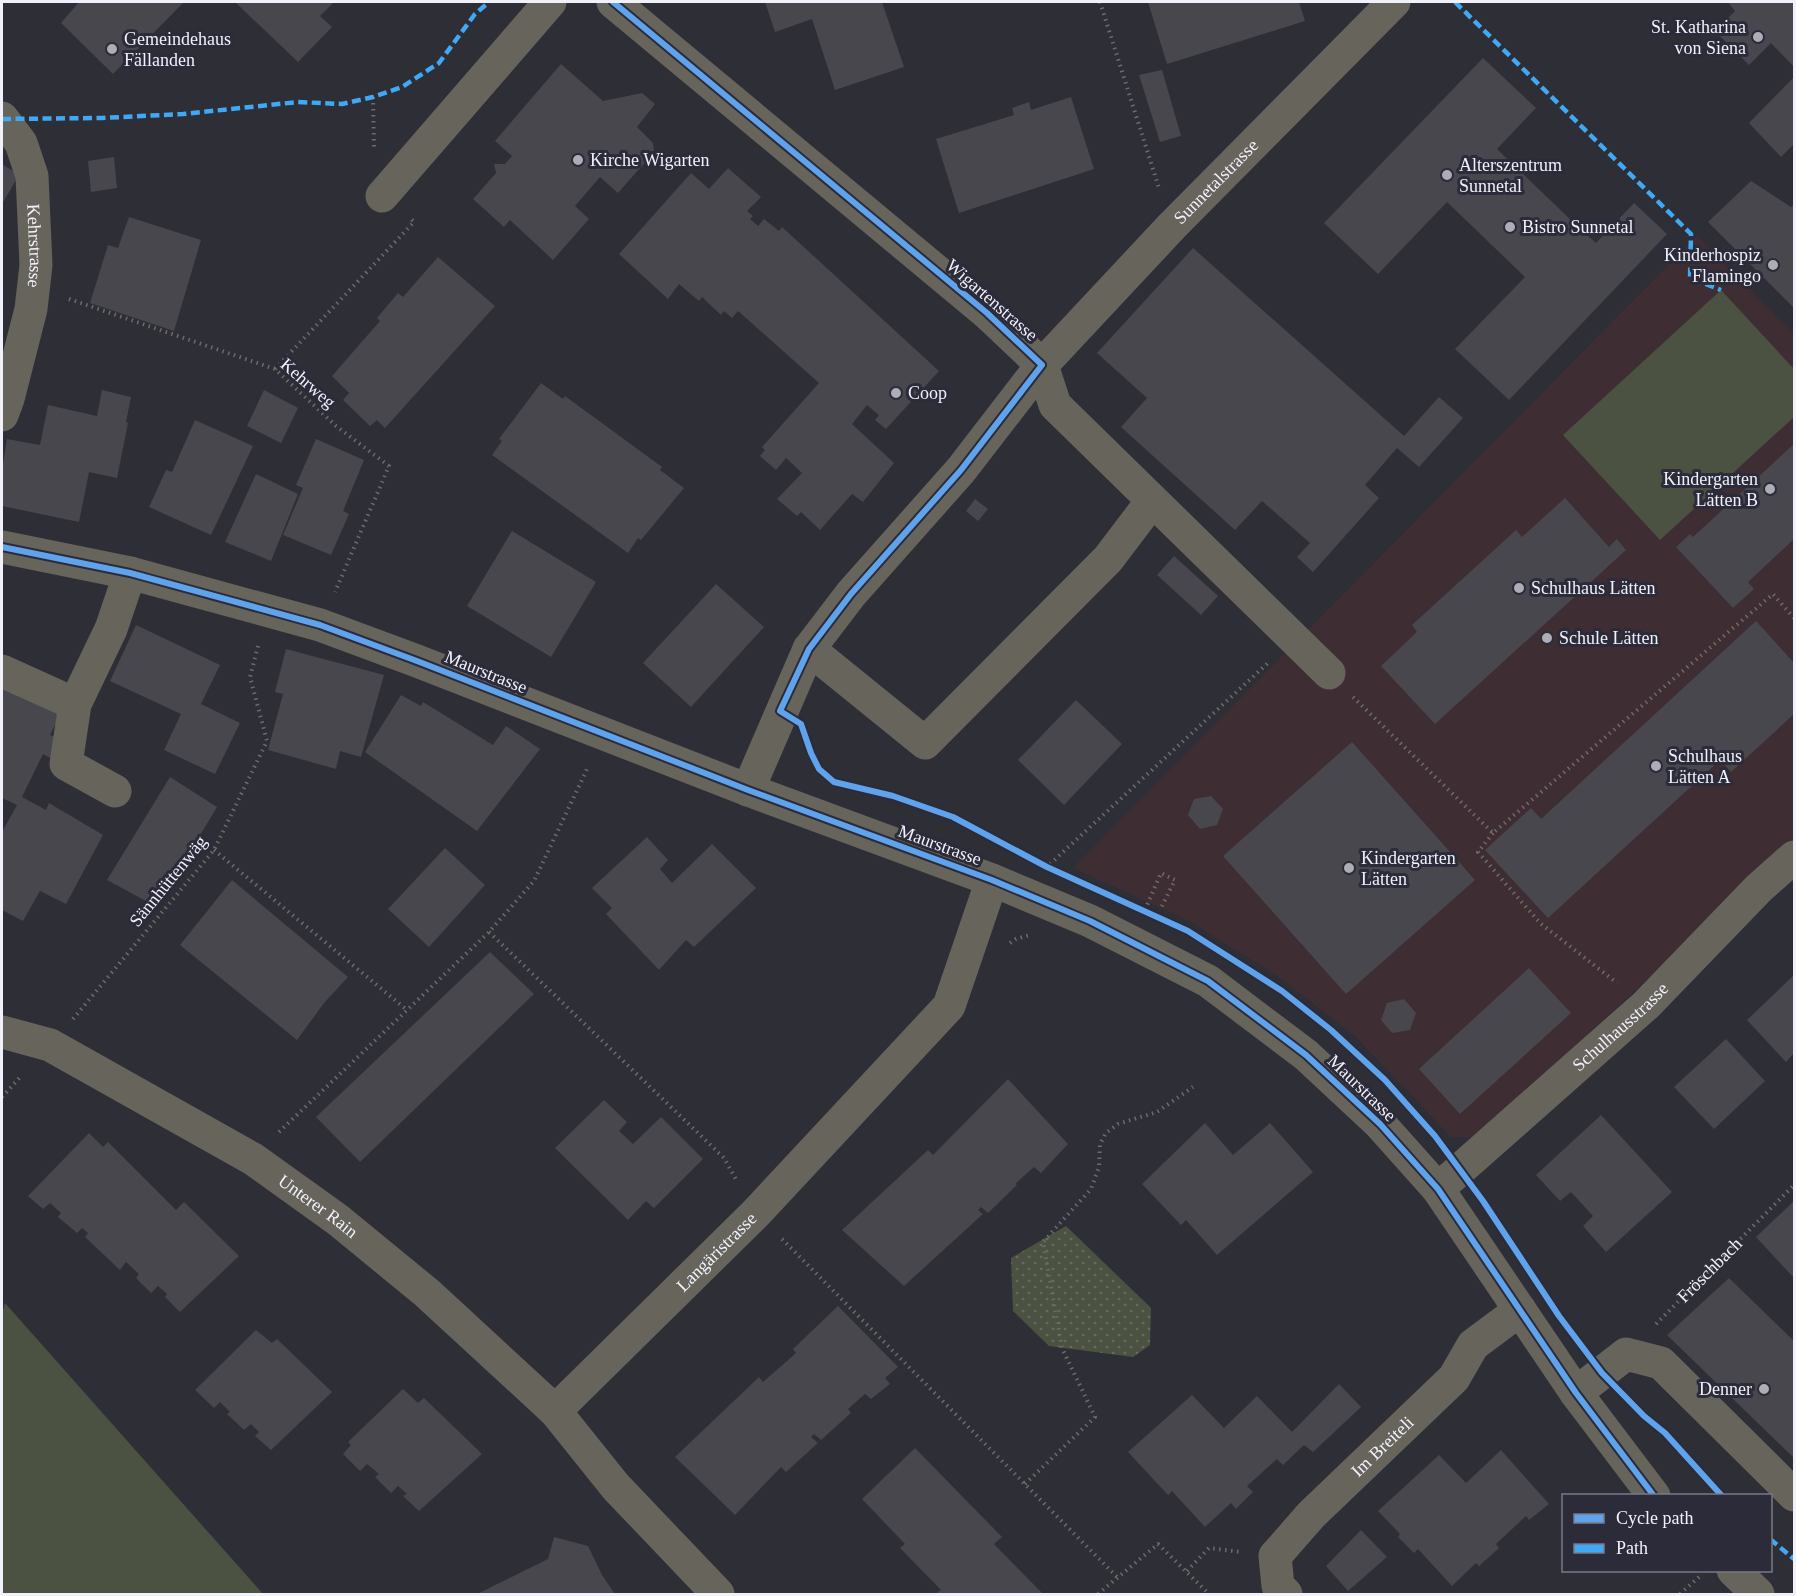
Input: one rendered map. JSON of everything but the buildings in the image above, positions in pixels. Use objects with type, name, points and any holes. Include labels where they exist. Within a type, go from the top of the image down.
[{"type":"street","points":[[382,196],[550,2]]},
{"type":"street","name":"Wigartenstrasse","points":[[613,2],[987,313],[1042,365],[961,470],[851,594],[809,649],[748,790]]},
{"type":"street","name":"Sunnetalstrasse","points":[[1042,365],[1172,226],[1394,2]]},
{"type":"street","name":"Kehrstrasse","points":[[2,118],[21,143],[32,176],[36,265],[31,309],[2,415]]},
{"type":"street","points":[[1042,365],[1055,405],[1329,673]]},
{"type":"street","points":[[809,649],[925,743],[1108,559],[1152,501]]},
{"type":"street","name":"Maurstrasse","points":[[2,547],[130,573],[320,626],[417,661],[748,790],[992,880],[1090,921],[1208,981],[1306,1055],[1380,1124],[1438,1189],[1576,1393],[1652,1494]]},
{"type":"street","points":[[116,791],[66,764],[75,704],[111,629],[130,573]]},
{"type":"street","points":[[2,670],[75,704]]},
{"type":"street","name":"Schulhausstrasse","points":[[1438,1189],[1646,1005],[1760,888],[1794,857]]},
{"type":"street","name":"Langäristrasse","points":[[555,1411],[756,1213],[949,1006],[992,880]]},
{"type":"street","name":"Unterer Rain","points":[[2,1032],[50,1046],[254,1159],[338,1220],[427,1293],[555,1411]]},
{"type":"street","name":"Im Breiteli","points":[[1275,1556],[1311,1515],[1454,1378],[1473,1345],[1520,1310]]},
{"type":"street","points":[[1576,1393],[1626,1354],[1661,1363],[1794,1495]]},
{"type":"street","points":[[555,1411],[616,1487],[718,1594]]},
{"type":"street","points":[[1275,1556],[1278,1586],[1286,1594]]},
{"type":"street","points":[[1735,1572],[1758,1594]]},
{"type":"path","points":[[1100,2],[1172,226]]},
{"type":"path","points":[[275,369],[414,222],[382,196]]},
{"type":"path","points":[[1646,1005],[1540,923],[1478,852],[1493,833],[1773,594],[1794,618]]},
{"type":"path","points":[[1047,867],[1294,639]]},
{"type":"path","points":[[1329,673],[1493,833]]},
{"type":"path","points":[[297,1113],[489,932],[534,881],[603,735]]},
{"type":"path","points":[[214,850],[407,1010]]},
{"type":"path","points":[[1145,911],[1161,873],[1175,880],[1161,908]]},
{"type":"path","points":[[489,932],[724,1158],[756,1213],[1117,1577]]},
{"type":"path","points":[[1025,1484],[1095,1417],[1062,1348],[1043,1242],[1092,1189],[1099,1167],[1100,1144],[1106,1133],[1118,1124],[1158,1112],[1193,1087]]},
{"type":"path","points":[[1098,1594],[1158,1544],[1209,1594]]},
{"type":"path","points":[[1187,1571],[1209,1548],[1275,1556]]},
{"type":"path","points":[[1680,1594],[1704,1572]]},
{"type":"shaded area","name":"Schule Lätten","points":[[1697,236],[1794,334],[1794,844],[1476,1137],[1451,1137],[1354,1035],[1276,975],[1189,921],[1073,868]]},
{"type":"green space","points":[[1721,290],[1794,369],[1794,417],[1660,540],[1563,435]]},
{"type":"green space","points":[[1066,1226],[1151,1308],[1150,1345],[1133,1357],[1049,1346],[1013,1311],[1011,1258]]},
{"type":"green space","points":[[5,1303],[263,1594],[2,1594],[2,1313]]},
{"type":"marked path","points":[[2,119],[183,114],[298,102],[342,104],[373,97],[402,87],[439,63],[475,14],[489,2]]},
{"type":"marked path","points":[[1455,2],[1691,234],[1690,278],[1721,290]]},
{"type":"marked path","points":[[1772,1541],[1794,1559]]},
{"type":"cycle path","points":[[613,2],[987,313],[1042,365],[961,470],[851,594],[809,649],[780,711],[801,724],[819,769],[834,782],[893,796],[953,817],[1047,867],[1188,931],[1282,991],[1331,1030],[1385,1080],[1435,1136],[1483,1201],[1559,1316],[1602,1373],[1644,1416],[1665,1433],[1720,1494]]},
{"type":"cycle path","points":[[2,547],[130,573],[320,625],[748,790],[992,880],[1090,921],[1208,981],[1306,1055],[1380,1124],[1438,1189],[1576,1393],[1652,1494]]},
{"type":"place","name":"St. Katharina von Siena","points":[[1758,37]]},
{"type":"place","name":"Gemeindehaus Fällanden","points":[[112,49]]},
{"type":"place","name":"Kirche Wigarten","points":[[578,160]]},
{"type":"place","name":"Alterszentrum Sunnetal","points":[[1447,175]]},
{"type":"place","name":"Bistro Sunnetal","points":[[1510,227]]},
{"type":"place","name":"Kinderhospiz Flamingo","points":[[1773,265]]},
{"type":"place","name":"Coop","points":[[896,393]]},
{"type":"place","name":"Kindergarten Lätten B","points":[[1770,489]]},
{"type":"place","name":"Schulhaus Lätten","points":[[1519,588]]},
{"type":"place","name":"Schule Lätten","points":[[1547,638]]},
{"type":"place","name":"Schulhaus Lätten A","points":[[1656,766]]},
{"type":"place","name":"Kindergarten Lätten","points":[[1349,868]]},
{"type":"place","name":"Denner","points":[[1764,1389]]}]
